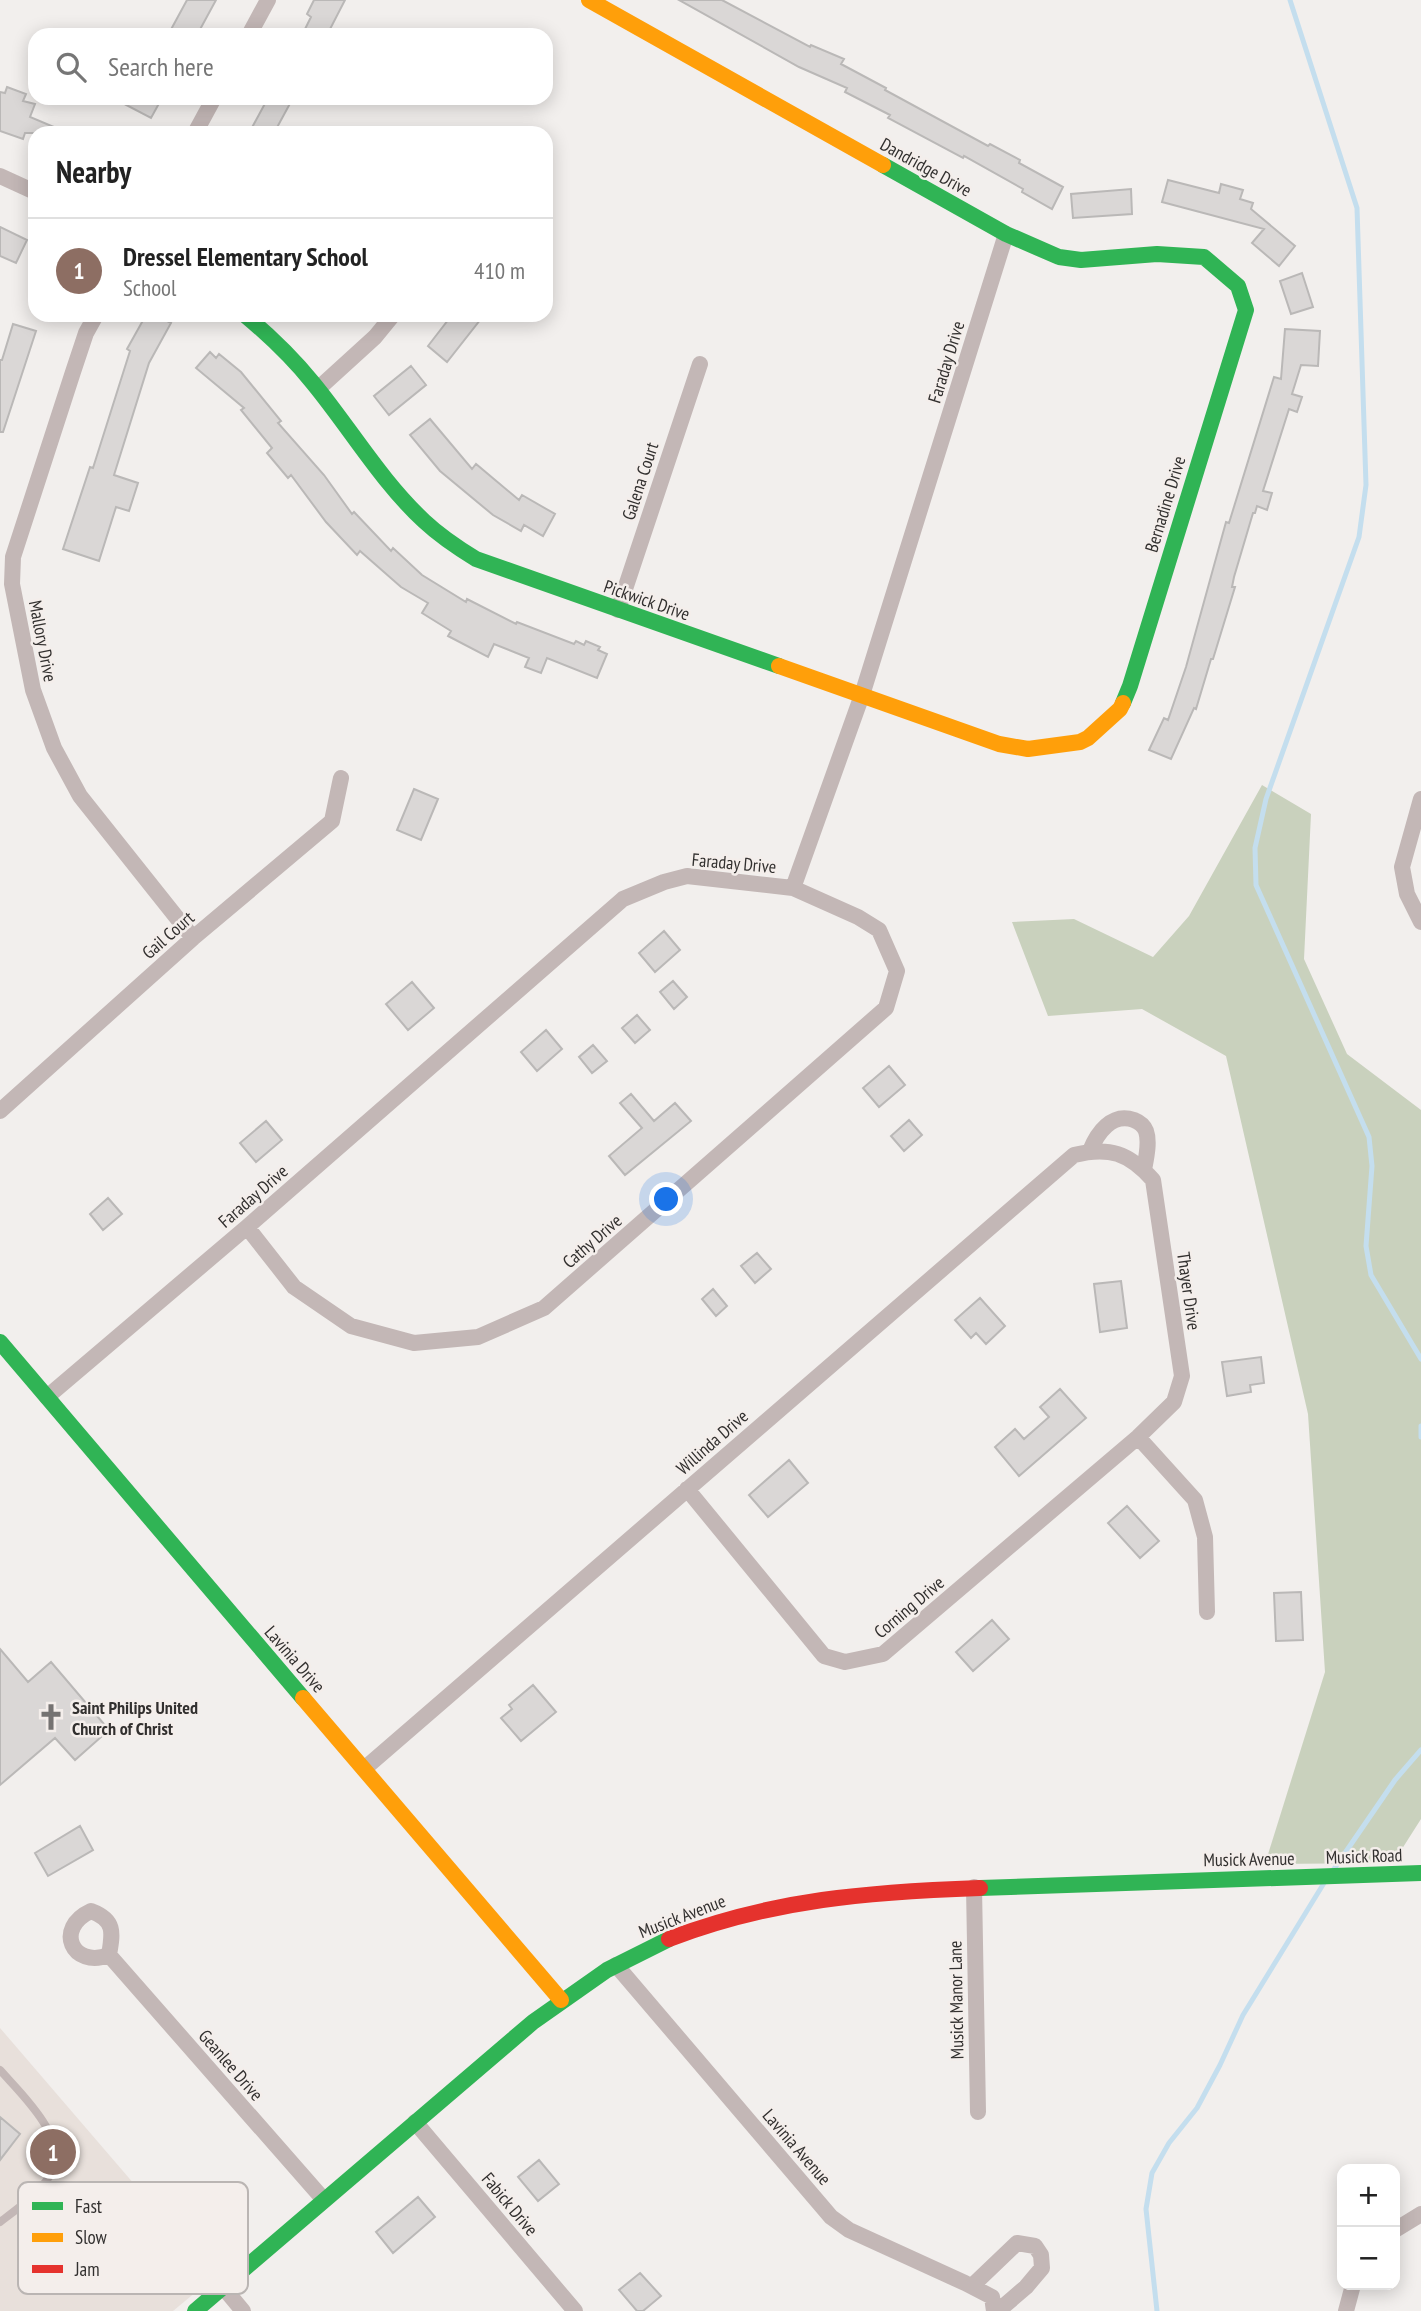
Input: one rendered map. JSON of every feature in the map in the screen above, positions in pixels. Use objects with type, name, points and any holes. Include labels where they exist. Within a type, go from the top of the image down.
[{"type":"street","points":[[253,28],[268,0]]},
{"type":"street","name":"Dandridge Drive","points":[[589,0],[1006,234],[1059,257],[1081,260],[1157,254],[1204,257],[1238,286],[1246,310]]},
{"type":"street","points":[[199,126],[210,105]]},
{"type":"street","points":[[0,176],[28,189]]},
{"type":"street","name":"Faraday Drive","points":[[47,1397],[247,1227],[623,899],[664,882],[687,876],[793,888],[862,695],[1006,234]]},
{"type":"street","name":"Bernadine Drive","points":[[1119,709],[1130,686],[1246,310]]},
{"type":"street","name":"Mallory Drive","points":[[92,322],[86,333],[13,557],[12,584],[33,690],[54,748],[80,796],[193,939]]},
{"type":"street","name":"Pickwick Drive","points":[[254,322],[319,388],[409,507],[439,535],[476,559],[999,744],[1028,749],[1080,743],[1119,709]]},
{"type":"street","points":[[319,388],[375,337],[387,322]]},
{"type":"street","name":"Galena Court","points":[[618,610],[700,364]]},
{"type":"street","name":"Gail Court","points":[[0,1111],[193,939],[332,821],[341,778]]},
{"type":"street","points":[[1421,799],[1402,867],[1407,894],[1421,922]]},
{"type":"street","name":"Cathy Drive","points":[[247,1227],[294,1287],[351,1326],[414,1343],[478,1337],[544,1308],[886,1008],[897,971],[879,930],[858,917],[793,888]]},
{"type":"street","name":"Willinda Drive","points":[[364,1769],[1074,1154],[1090,1151],[1097,1133],[1125,1117],[1139,1122],[1146,1132],[1144,1170]]},
{"type":"street","points":[[1090,1151],[1119,1153],[1144,1170]]},
{"type":"street","name":"Thayer Drive","points":[[1138,1437],[1174,1402],[1182,1376],[1153,1180],[1144,1170]]},
{"type":"street","name":"Lavinia Drive","points":[[0,1342],[561,2000]]},
{"type":"street","points":[[1138,1437],[1195,1500],[1205,1537],[1207,1612]]},
{"type":"street","name":"Corning Drive","points":[[687,1489],[824,1656],[845,1662],[883,1654],[1138,1437]]},
{"type":"street","name":"Musick Road","points":[[1308,1877],[1421,1873]]},
{"type":"street","name":"Musick Avenue","points":[[248,2265],[561,2000],[616,1965],[694,1930],[778,1905],[851,1894],[974,1886],[1308,1877]]},
{"type":"street","name":"Musick Manor Lane","points":[[974,1886],[978,2112]]},
{"type":"street","name":"Geanlee Drive","points":[[109,1955],[324,2200]]},
{"type":"street","name":"Lavinia Avenue","points":[[616,1965],[831,2217],[849,2230],[972,2286],[994,2306]]},
{"type":"street","name":"Fabick Drive","points":[[415,2122],[576,2311]]},
{"type":"street","points":[[1400,2227],[1421,2214]]},
{"type":"street","points":[[972,2286],[1017,2243],[1035,2246],[1041,2255],[1042,2268],[1026,2287],[994,2306]]},
{"type":"street","points":[[1346,2311],[1352,2290]]},
{"type":"street","name":"Musick Avenue","points":[[195,2311],[215,2294]]},
{"type":"street","points":[[229,2294],[243,2311]]},
{"type":"lane","points":[[0,2070],[39,2116],[52,2138],[56,2160],[45,2182]]},
{"type":"lane","points":[[0,2222],[18,2208]]},
{"type":"shaded area","points":[[0,2028],[132,2182],[18,2182],[18,2294],[194,2294],[173,2311],[0,2311]]},
{"type":"green space","points":[[1262,785],[1311,814],[1304,959],[1347,1054],[1421,1110],[1421,1819],[1393,1863],[1265,1864],[1325,1672],[1308,1414],[1226,1056],[1142,1009],[1048,1016],[1012,922],[1074,919],[1153,957],[1189,916]]},
{"type":"building","points":[[187,0],[216,0],[201,28],[172,28]]},
{"type":"building","points":[[314,0],[345,0],[331,28],[306,28],[311,17],[307,14]]},
{"type":"building","points":[[679,0],[722,0],[810,47],[811,45],[844,59],[841,64],[886,88],[885,90],[988,146],[990,144],[1020,160],[1019,163],[1063,187],[1052,209],[1022,192],[1023,189],[964,156],[963,158],[888,118],[890,115],[845,92],[847,88],[799,67]]},
{"type":"building","points":[[7,87],[26,94],[23,101],[28,102],[28,105],[35,105],[30,117],[51,126],[28,126],[28,133],[25,133],[23,139],[0,131],[0,92],[5,93]]},
{"type":"building","points":[[126,105],[158,105],[151,118]]},
{"type":"building","points":[[264,105],[289,105],[278,126],[253,126]]},
{"type":"building","points":[[1168,180],[1219,193],[1221,184],[1243,190],[1240,199],[1253,203],[1251,209],[1295,246],[1279,266],[1252,243],[1264,229],[1162,202]]},
{"type":"building","points":[[1131,189],[1132,214],[1073,218],[1071,194]]},
{"type":"building","points":[[0,227],[27,240],[16,263],[0,256]]},
{"type":"building","points":[[1302,273],[1313,307],[1291,314],[1280,281]]},
{"type":"building","points":[[142,322],[171,323],[149,363],[114,475],[138,483],[129,511],[116,507],[99,561],[63,549],[90,467],[93,468],[130,351],[127,349]]},
{"type":"building","points":[[447,322],[478,322],[447,362],[428,346]]},
{"type":"building","points":[[13,324],[36,331],[3,432],[0,432],[0,360]]},
{"type":"building","points":[[1285,329],[1320,331],[1318,366],[1301,365],[1292,394],[1302,397],[1297,412],[1289,409],[1263,491],[1272,493],[1267,510],[1257,506],[1253,513],[1234,577],[1232,587],[1235,587],[1213,659],[1196,709],[1194,708],[1171,759],[1149,750],[1164,718],[1168,720],[1186,667],[1226,522],[1229,523],[1274,377],[1281,379]]},
{"type":"building","points":[[210,352],[216,358],[219,354],[241,372],[281,421],[278,423],[324,475],[352,514],[354,512],[391,551],[393,548],[422,575],[466,602],[467,599],[516,624],[517,622],[574,644],[576,641],[584,645],[586,641],[600,647],[598,650],[607,654],[597,678],[547,658],[541,673],[525,667],[529,658],[494,644],[488,657],[448,636],[451,631],[422,613],[428,603],[401,587],[360,551],[357,555],[326,522],[291,475],[288,478],[267,453],[272,448],[241,410],[244,408],[196,368]]},
{"type":"building","points":[[411,366],[426,385],[389,415],[374,396]]},
{"type":"building","points":[[430,419],[472,469],[476,464],[519,500],[522,495],[555,514],[543,536],[524,525],[521,531],[493,515],[440,471],[410,435]]},
{"type":"building","points":[[414,789],[438,799],[421,840],[397,830]]},
{"type":"building","points":[[664,931],[680,950],[655,972],[639,953]]},
{"type":"building","points":[[673,981],[687,997],[674,1009],[660,992]]},
{"type":"building","points":[[412,982],[434,1008],[408,1030],[386,1004]]},
{"type":"building","points":[[637,1015],[650,1030],[635,1043],[622,1028]]},
{"type":"building","points":[[546,1030],[562,1049],[537,1071],[521,1052]]},
{"type":"building","points":[[593,1045],[607,1061],[592,1073],[579,1057]]},
{"type":"building","points":[[889,1066],[905,1085],[879,1107],[863,1088]]},
{"type":"building","points":[[631,1094],[654,1121],[675,1103],[691,1121],[625,1175],[609,1156],[642,1128],[620,1103]]},
{"type":"building","points":[[909,1120],[922,1135],[904,1151],[891,1136]]},
{"type":"building","points":[[266,1121],[282,1140],[256,1162],[240,1143]]},
{"type":"building","points":[[108,1198],[122,1214],[103,1230],[90,1214]]},
{"type":"building","points":[[757,1253],[771,1269],[755,1283],[741,1266]]},
{"type":"building","points":[[1121,1281],[1127,1328],[1100,1332],[1094,1284]]},
{"type":"building","points":[[713,1289],[727,1306],[716,1316],[702,1299]]},
{"type":"building","points":[[980,1298],[1005,1326],[986,1344],[976,1333],[971,1338],[955,1320]]},
{"type":"building","points":[[1261,1357],[1264,1383],[1250,1385],[1251,1392],[1227,1396],[1222,1362]]},
{"type":"building","points":[[1060,1389],[1086,1418],[1019,1476],[995,1447],[1015,1429],[1024,1439],[1049,1417],[1040,1407]]},
{"type":"building","points":[[789,1460],[808,1483],[768,1517],[749,1495]]},
{"type":"building","points":[[1127,1506],[1159,1541],[1140,1558],[1108,1523]]},
{"type":"building","points":[[1301,1592],[1303,1640],[1276,1641],[1274,1593]]},
{"type":"building","points":[[992,1620],[1009,1639],[973,1671],[956,1652]]},
{"type":"building","name":"Saint Philips United Church of Christ","points":[[0,1649],[28,1682],[51,1662],[109,1730],[75,1760],[55,1738],[0,1785]]},
{"type":"building","points":[[533,1685],[556,1712],[521,1741],[501,1718],[512,1709],[509,1705]]},
{"type":"building","points":[[80,1826],[93,1850],[48,1876],[35,1853]]},
{"type":"building","points":[[0,2117],[20,2134],[0,2160]]},
{"type":"building","points":[[539,2160],[559,2184],[538,2201],[518,2177]]},
{"type":"building","points":[[418,2197],[435,2217],[393,2253],[376,2232]]},
{"type":"building","points":[[640,2273],[661,2296],[643,2311],[637,2311],[619,2290]]},
{"type":"waterway","points":[[1290,0],[1357,208],[1366,485],[1359,537],[1266,799],[1255,848],[1256,885],[1369,1137],[1372,1166],[1366,1246],[1371,1275],[1421,1359]]},
{"type":"waterway","points":[[1421,1426],[1421,1437]]},
{"type":"waterway","points":[[1334,1869],[1395,1780],[1421,1750]]},
{"type":"waterway","points":[[1157,2311],[1146,2209],[1152,2173],[1169,2143],[1197,2108],[1243,2015],[1324,1883]]},
{"type":"traffic: fast","points":[[883,165],[1006,234],[1059,257],[1081,260],[1157,254],[1204,257],[1238,286],[1246,310],[1123,703]]},
{"type":"traffic: fast","points":[[253,322],[305,374],[408,505],[436,532],[463,551],[476,559],[779,666]]},
{"type":"traffic: fast","points":[[0,1342],[303,1698]]},
{"type":"traffic: fast","points":[[980,1888],[1421,1873]]},
{"type":"traffic: fast","points":[[248,2266],[533,2022],[607,1970],[669,1939]]},
{"type":"traffic: fast","points":[[195,2311],[215,2294]]},
{"type":"traffic: slow","points":[[589,0],[883,165]]},
{"type":"traffic: slow","points":[[779,666],[999,744],[1028,749],[1080,742],[1120,709],[1123,703]]},
{"type":"traffic: slow","points":[[303,1698],[561,2000]]},
{"type":"traffic: jam","points":[[669,1939],[708,1925],[784,1906],[861,1895],[980,1888]]},
{"type":"place","name":"Saint Philips United Church of Christ","points":[[51,1717]]},
{"type":"place","name":"Dressel Elementary School","points":[[53,2152]]}]
